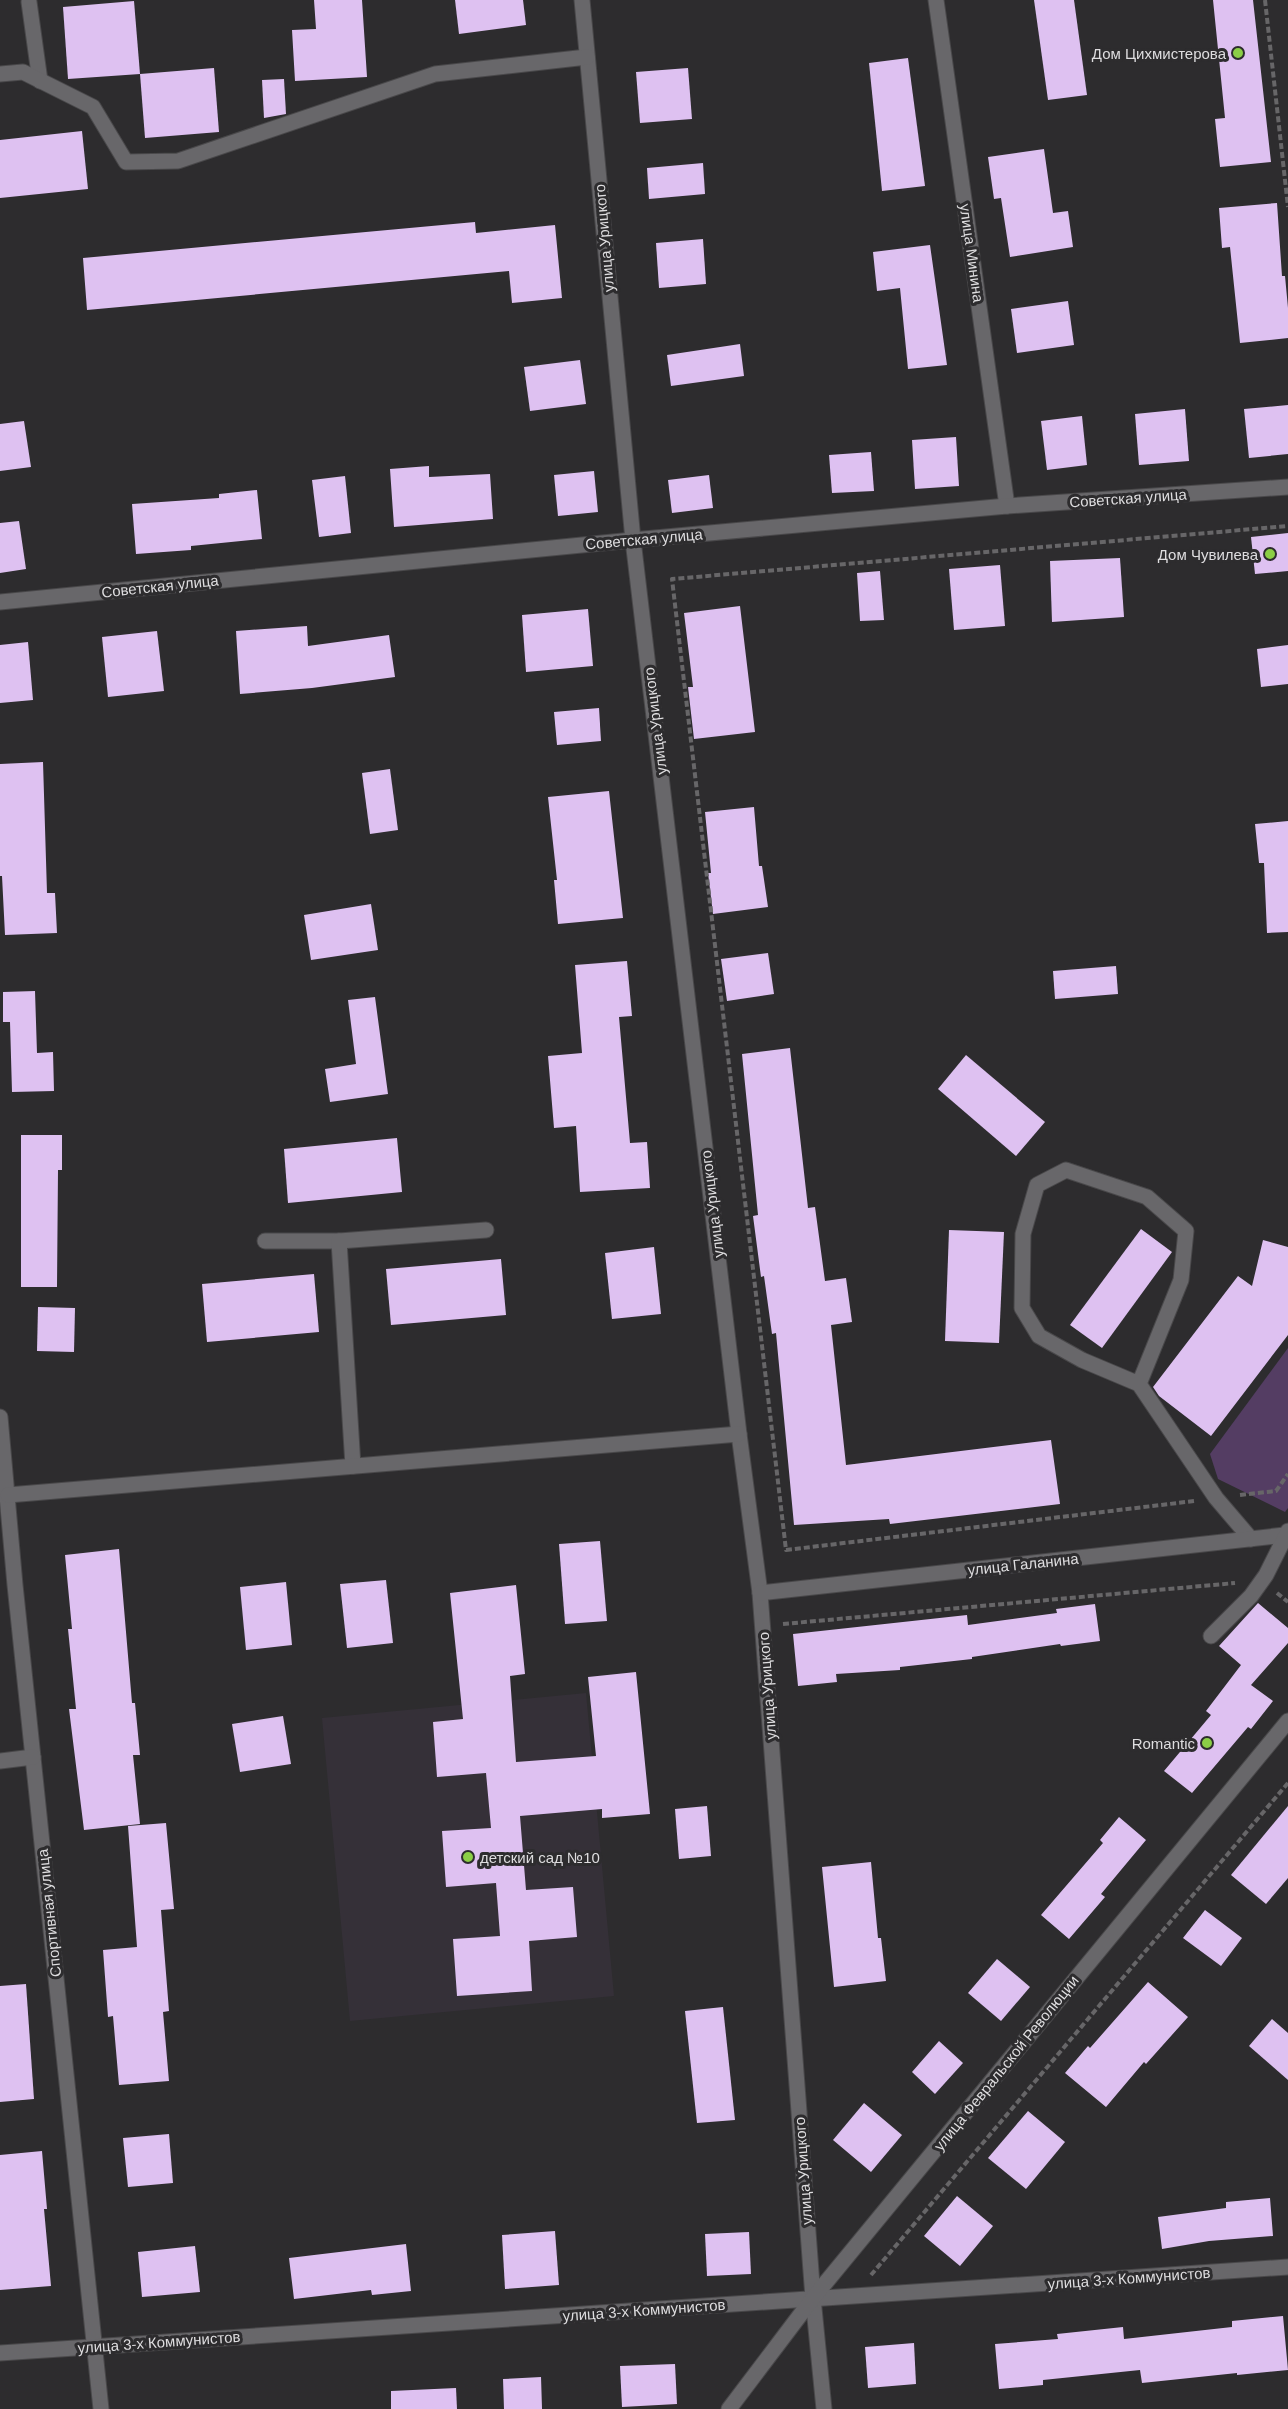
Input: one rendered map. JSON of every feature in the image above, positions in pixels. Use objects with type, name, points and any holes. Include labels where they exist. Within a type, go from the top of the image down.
[{"type":"street","name":"улица Урицкого","points":[[582,0],[633,540],[739,1434],[760,1593],[813,2298],[824,2409]]},
{"type":"street","name":"улица Минина","points":[[936,0],[1007,506]]},
{"type":"street","points":[[29,2],[40,81]]},
{"type":"street","points":[[0,74],[23,72],[93,108],[126,162],[178,161],[435,74],[587,57]]},
{"type":"street","name":"Советская улица","points":[[0,602],[1007,506],[1288,487]]},
{"type":"street","points":[[1139,1384],[1181,1280],[1186,1231],[1147,1197],[1066,1170],[1037,1185],[1023,1234],[1022,1308],[1039,1336],[1082,1360],[1139,1384],[1216,1498],[1251,1539]]},
{"type":"street","points":[[265,1241],[339,1241],[486,1230]]},
{"type":"street","points":[[339,1241],[353,1466]]},
{"type":"street","name":"Спортивная улица","points":[[0,1416],[101,2409]]},
{"type":"street","points":[[8,1495],[739,1434]]},
{"type":"street","points":[[1211,1636],[1251,1596],[1287,1534]]},
{"type":"street","name":"улица Галанина","points":[[760,1593],[1287,1534]]},
{"type":"street","name":"улица Февральской Революции","points":[[729,2409],[813,2298],[1288,1721]]},
{"type":"street","points":[[0,1761],[33,1757]]},
{"type":"street","name":"улица 3-х Коммунистов","points":[[0,2353],[1288,2267]]},
{"type":"path","points":[[1265,0],[1288,207]]},
{"type":"path","points":[[1288,526],[672,579],[786,1550],[1276,1491],[1288,1474]]},
{"type":"path","points":[[777,1624],[1262,1580],[1288,1602]]},
{"type":"path","points":[[853,2296],[1288,1783]]},
{"type":"shaded area","points":[[1288,1348],[1288,1508],[1285,1512],[1218,1479],[1210,1454]]},
{"type":"shaded area","name":"детский сад №10","points":[[586,1693],[614,1996],[350,2021],[322,1718]]},
{"type":"building","points":[[314,0],[362,0],[367,77],[295,81],[292,30],[316,29]]},
{"type":"building","points":[[455,0],[523,0],[526,25],[459,34]]},
{"type":"building","points":[[1034,0],[1074,0],[1087,95],[1048,100]]},
{"type":"building","points":[[1213,0],[1253,0],[1271,162],[1220,167],[1215,119],[1225,118]]},
{"type":"building","points":[[134,1],[140,74],[68,79],[63,7]]},
{"type":"building","points":[[908,58],[925,186],[882,191],[869,63]]},
{"type":"building","points":[[214,68],[219,132],[145,138],[140,74]]},
{"type":"building","points":[[688,68],[692,119],[640,123],[636,72]]},
{"type":"building","points":[[284,79],[286,114],[264,118],[262,80]]},
{"type":"building","points":[[82,131],[88,189],[0,198],[0,140]]},
{"type":"building","points":[[1044,149],[1053,213],[1068,211],[1073,247],[1010,257],[1001,198],[994,199],[988,157]]},
{"type":"building","points":[[703,163],[705,194],[649,199],[647,168]]},
{"type":"building","points":[[1277,203],[1282,276],[1285,276],[1288,308],[1288,338],[1240,343],[1230,247],[1222,248],[1219,208]]},
{"type":"building","points":[[475,222],[476,233],[555,225],[562,298],[512,303],[509,271],[87,310],[83,258]]},
{"type":"building","points":[[703,239],[706,284],[659,288],[656,243]]},
{"type":"building","points":[[930,245],[947,365],[908,369],[900,288],[877,291],[873,252]]},
{"type":"building","points":[[1068,301],[1074,345],[1017,353],[1011,309]]},
{"type":"building","points":[[740,344],[744,376],[671,386],[667,355]]},
{"type":"building","points":[[580,360],[586,404],[530,411],[524,367]]},
{"type":"building","points":[[1288,405],[1288,454],[1249,458],[1244,409]]},
{"type":"building","points":[[1185,409],[1189,461],[1139,465],[1135,414]]},
{"type":"building","points":[[1082,416],[1087,465],[1047,470],[1041,421]]},
{"type":"building","points":[[24,421],[31,467],[0,471],[0,424]]},
{"type":"building","points":[[956,437],[959,486],[915,489],[912,440]]},
{"type":"building","points":[[871,452],[874,491],[832,493],[829,455]]},
{"type":"building","points":[[429,466],[429,477],[490,474],[493,519],[394,527],[390,469]]},
{"type":"building","points":[[594,471],[598,512],[558,516],[554,475]]},
{"type":"building","points":[[709,475],[713,508],[672,513],[668,480]]},
{"type":"building","points":[[345,476],[351,533],[319,537],[312,480]]},
{"type":"building","points":[[257,490],[262,539],[191,546],[191,550],[136,554],[132,504],[219,498],[219,494]]},
{"type":"building","points":[[19,521],[26,569],[0,573],[0,523]]},
{"type":"building","name":"Дом Чувилева","points":[[1288,533],[1288,571],[1255,574],[1251,537]]},
{"type":"building","points":[[1120,558],[1124,617],[1052,622],[1050,561]]},
{"type":"building","points":[[1000,565],[1005,626],[954,630],[949,569]]},
{"type":"building","points":[[880,571],[884,620],[860,621],[857,573]]},
{"type":"building","points":[[740,606],[755,732],[694,739],[688,687],[693,687],[684,613]]},
{"type":"building","points":[[588,609],[593,666],[526,672],[522,615]]},
{"type":"building","points":[[307,626],[308,646],[389,635],[395,677],[312,688],[240,694],[236,631]]},
{"type":"building","points":[[157,631],[164,691],[108,697],[102,637]]},
{"type":"building","points":[[28,642],[33,700],[0,703],[0,645]]},
{"type":"building","points":[[1288,645],[1288,684],[1261,687],[1257,649]]},
{"type":"building","points":[[599,708],[601,741],[557,745],[554,712]]},
{"type":"building","points":[[43,762],[47,893],[55,893],[57,933],[5,935],[2,876],[0,876],[0,764]]},
{"type":"building","points":[[390,769],[398,830],[370,834],[362,773]]},
{"type":"building","points":[[609,791],[623,918],[558,924],[554,880],[557,880],[548,797]]},
{"type":"building","points":[[754,807],[759,866],[762,866],[768,907],[713,914],[705,812]]},
{"type":"building","points":[[1288,821],[1288,932],[1267,933],[1264,863],[1259,863],[1255,824]]},
{"type":"building","points":[[371,904],[378,950],[311,960],[304,915]]},
{"type":"building","points":[[768,953],[774,994],[727,1001],[721,959]]},
{"type":"building","points":[[627,961],[632,1016],[619,1017],[630,1143],[647,1142],[650,1188],[580,1192],[576,1126],[554,1128],[548,1056],[582,1053],[575,965]]},
{"type":"building","points":[[1116,966],[1118,994],[1055,999],[1053,971]]},
{"type":"building","points":[[35,991],[37,1053],[53,1052],[54,1091],[12,1092],[10,1022],[3,1022],[3,992]]},
{"type":"building","points":[[375,997],[388,1094],[330,1102],[325,1069],[356,1064],[348,1000]]},
{"type":"building","points":[[790,1048],[808,1208],[815,1207],[825,1281],[846,1278],[852,1322],[831,1325],[846,1465],[1051,1440],[1060,1504],[890,1524],[889,1519],[794,1525],[776,1333],[772,1334],[753,1216],[758,1215],[742,1054]]},
{"type":"building","points":[[966,1055],[1045,1122],[1016,1156],[938,1089]]},
{"type":"building","points":[[21,1135],[62,1135],[62,1170],[58,1170],[57,1287],[21,1287]]},
{"type":"building","points":[[397,1138],[402,1192],[288,1203],[284,1149]]},
{"type":"building","points":[[1141,1229],[1172,1252],[1102,1348],[1070,1325]]},
{"type":"building","points":[[949,1230],[1004,1232],[999,1343],[945,1341]]},
{"type":"building","points":[[1263,1240],[1288,1247],[1288,1335],[1211,1436],[1159,1396],[1153,1387],[1238,1276],[1252,1286]]},
{"type":"building","points":[[654,1247],[661,1314],[612,1319],[605,1253]]},
{"type":"building","points":[[501,1259],[506,1315],[391,1325],[386,1269]]},
{"type":"building","points":[[314,1274],[319,1332],[207,1342],[202,1284]]},
{"type":"building","points":[[38,1307],[75,1308],[74,1352],[37,1351]]},
{"type":"building","points":[[600,1541],[607,1621],[565,1624],[559,1544]]},
{"type":"building","points":[[119,1549],[132,1703],[135,1703],[140,1755],[133,1755],[140,1824],[84,1830],[69,1709],[76,1709],[68,1629],[72,1629],[65,1555]]},
{"type":"building","points":[[386,1580],[393,1643],[347,1648],[340,1584]]},
{"type":"building","points":[[286,1582],[292,1645],[246,1650],[240,1587]]},
{"type":"building","points":[[516,1585],[525,1674],[510,1676],[516,1762],[596,1756],[588,1677],[636,1672],[650,1814],[602,1818],[602,1809],[520,1816],[526,1890],[573,1887],[577,1937],[529,1941],[532,1991],[457,1996],[453,1939],[500,1936],[496,1883],[446,1887],[442,1831],[491,1828],[486,1773],[437,1777],[433,1722],[463,1719],[450,1593]]},
{"type":"building","points":[[1258,1603],[1288,1628],[1288,1643],[1251,1685],[1273,1701],[1251,1729],[1248,1727],[1192,1793],[1164,1771],[1211,1715],[1206,1711],[1241,1665],[1219,1646]]},
{"type":"building","points":[[1095,1604],[1100,1641],[1061,1646],[1060,1644],[972,1657],[972,1659],[900,1667],[900,1670],[836,1674],[837,1682],[798,1686],[793,1634],[967,1615],[968,1625],[1057,1613],[1056,1609]]},
{"type":"building","points":[[283,1716],[291,1764],[240,1772],[232,1724]]},
{"type":"building","points":[[707,1806],[711,1856],[679,1859],[675,1809]]},
{"type":"building","points":[[1288,1806],[1288,1878],[1266,1904],[1231,1875]]},
{"type":"building","points":[[1119,1817],[1146,1840],[1101,1894],[1105,1897],[1069,1939],[1041,1915],[1103,1843],[1100,1840]]},
{"type":"building","points":[[166,1823],[174,1909],[161,1910],[169,2011],[163,2012],[169,2081],[119,2085],[113,2016],[108,2017],[103,1950],[137,1947],[128,1826]]},
{"type":"building","points":[[871,1862],[878,1938],[881,1938],[886,1981],[834,1987],[822,1867]]},
{"type":"building","points":[[1205,1910],[1242,1938],[1221,1966],[1183,1938]]},
{"type":"building","points":[[997,1959],[1030,1987],[1001,2021],[968,1993]]},
{"type":"building","points":[[1148,1982],[1188,2017],[1146,2064],[1144,2062],[1106,2107],[1065,2073]]},
{"type":"building","points":[[26,1984],[34,2099],[0,2102],[0,1986]]},
{"type":"building","points":[[723,2007],[735,2120],[697,2123],[685,2011]]},
{"type":"building","points":[[1272,2019],[1288,2033],[1288,2080],[1249,2046]]},
{"type":"building","points":[[939,2041],[963,2063],[935,2094],[912,2072]]},
{"type":"building","points":[[864,2103],[902,2135],[871,2172],[833,2140]]},
{"type":"building","points":[[1028,2111],[1065,2142],[1026,2189],[988,2158]]},
{"type":"building","points":[[169,2134],[173,2183],[128,2187],[123,2138]]},
{"type":"building","points":[[42,2151],[47,2209],[44,2209],[51,2286],[0,2290],[0,2155]]},
{"type":"building","points":[[957,2196],[993,2226],[960,2266],[924,2236]]},
{"type":"building","points":[[1270,2198],[1273,2236],[1209,2241],[1162,2249],[1158,2217],[1226,2208],[1226,2202]]},
{"type":"building","points":[[555,2231],[559,2285],[505,2289],[502,2235]]},
{"type":"building","points":[[749,2232],[751,2274],[707,2276],[705,2234]]},
{"type":"building","points":[[406,2244],[411,2291],[372,2295],[371,2290],[294,2299],[289,2258]]},
{"type":"building","points":[[195,2246],[200,2292],[142,2297],[138,2252]]},
{"type":"building","points":[[1283,2316],[1288,2370],[1142,2383],[1140,2370],[1043,2380],[1043,2385],[999,2389],[995,2344],[1058,2339],[1057,2334],[1123,2327],[1124,2339],[1232,2327],[1232,2321]]},
{"type":"building","points":[[914,2343],[916,2384],[868,2388],[865,2347]]},
{"type":"building","points":[[675,2364],[677,2404],[622,2407],[620,2366]]},
{"type":"building","points":[[541,2377],[542,2409],[504,2409],[503,2379]]},
{"type":"building","points":[[456,2388],[457,2409],[391,2409],[391,2391]]},
{"type":"place","name":"Дом Цихмистерова","points":[[1238,53]]},
{"type":"place","name":"Дом Чувилева","points":[[1270,554]]},
{"type":"place","name":"Romantic","points":[[1207,1743]]},
{"type":"place","name":"детский сад №10","points":[[468,1857]]}]
